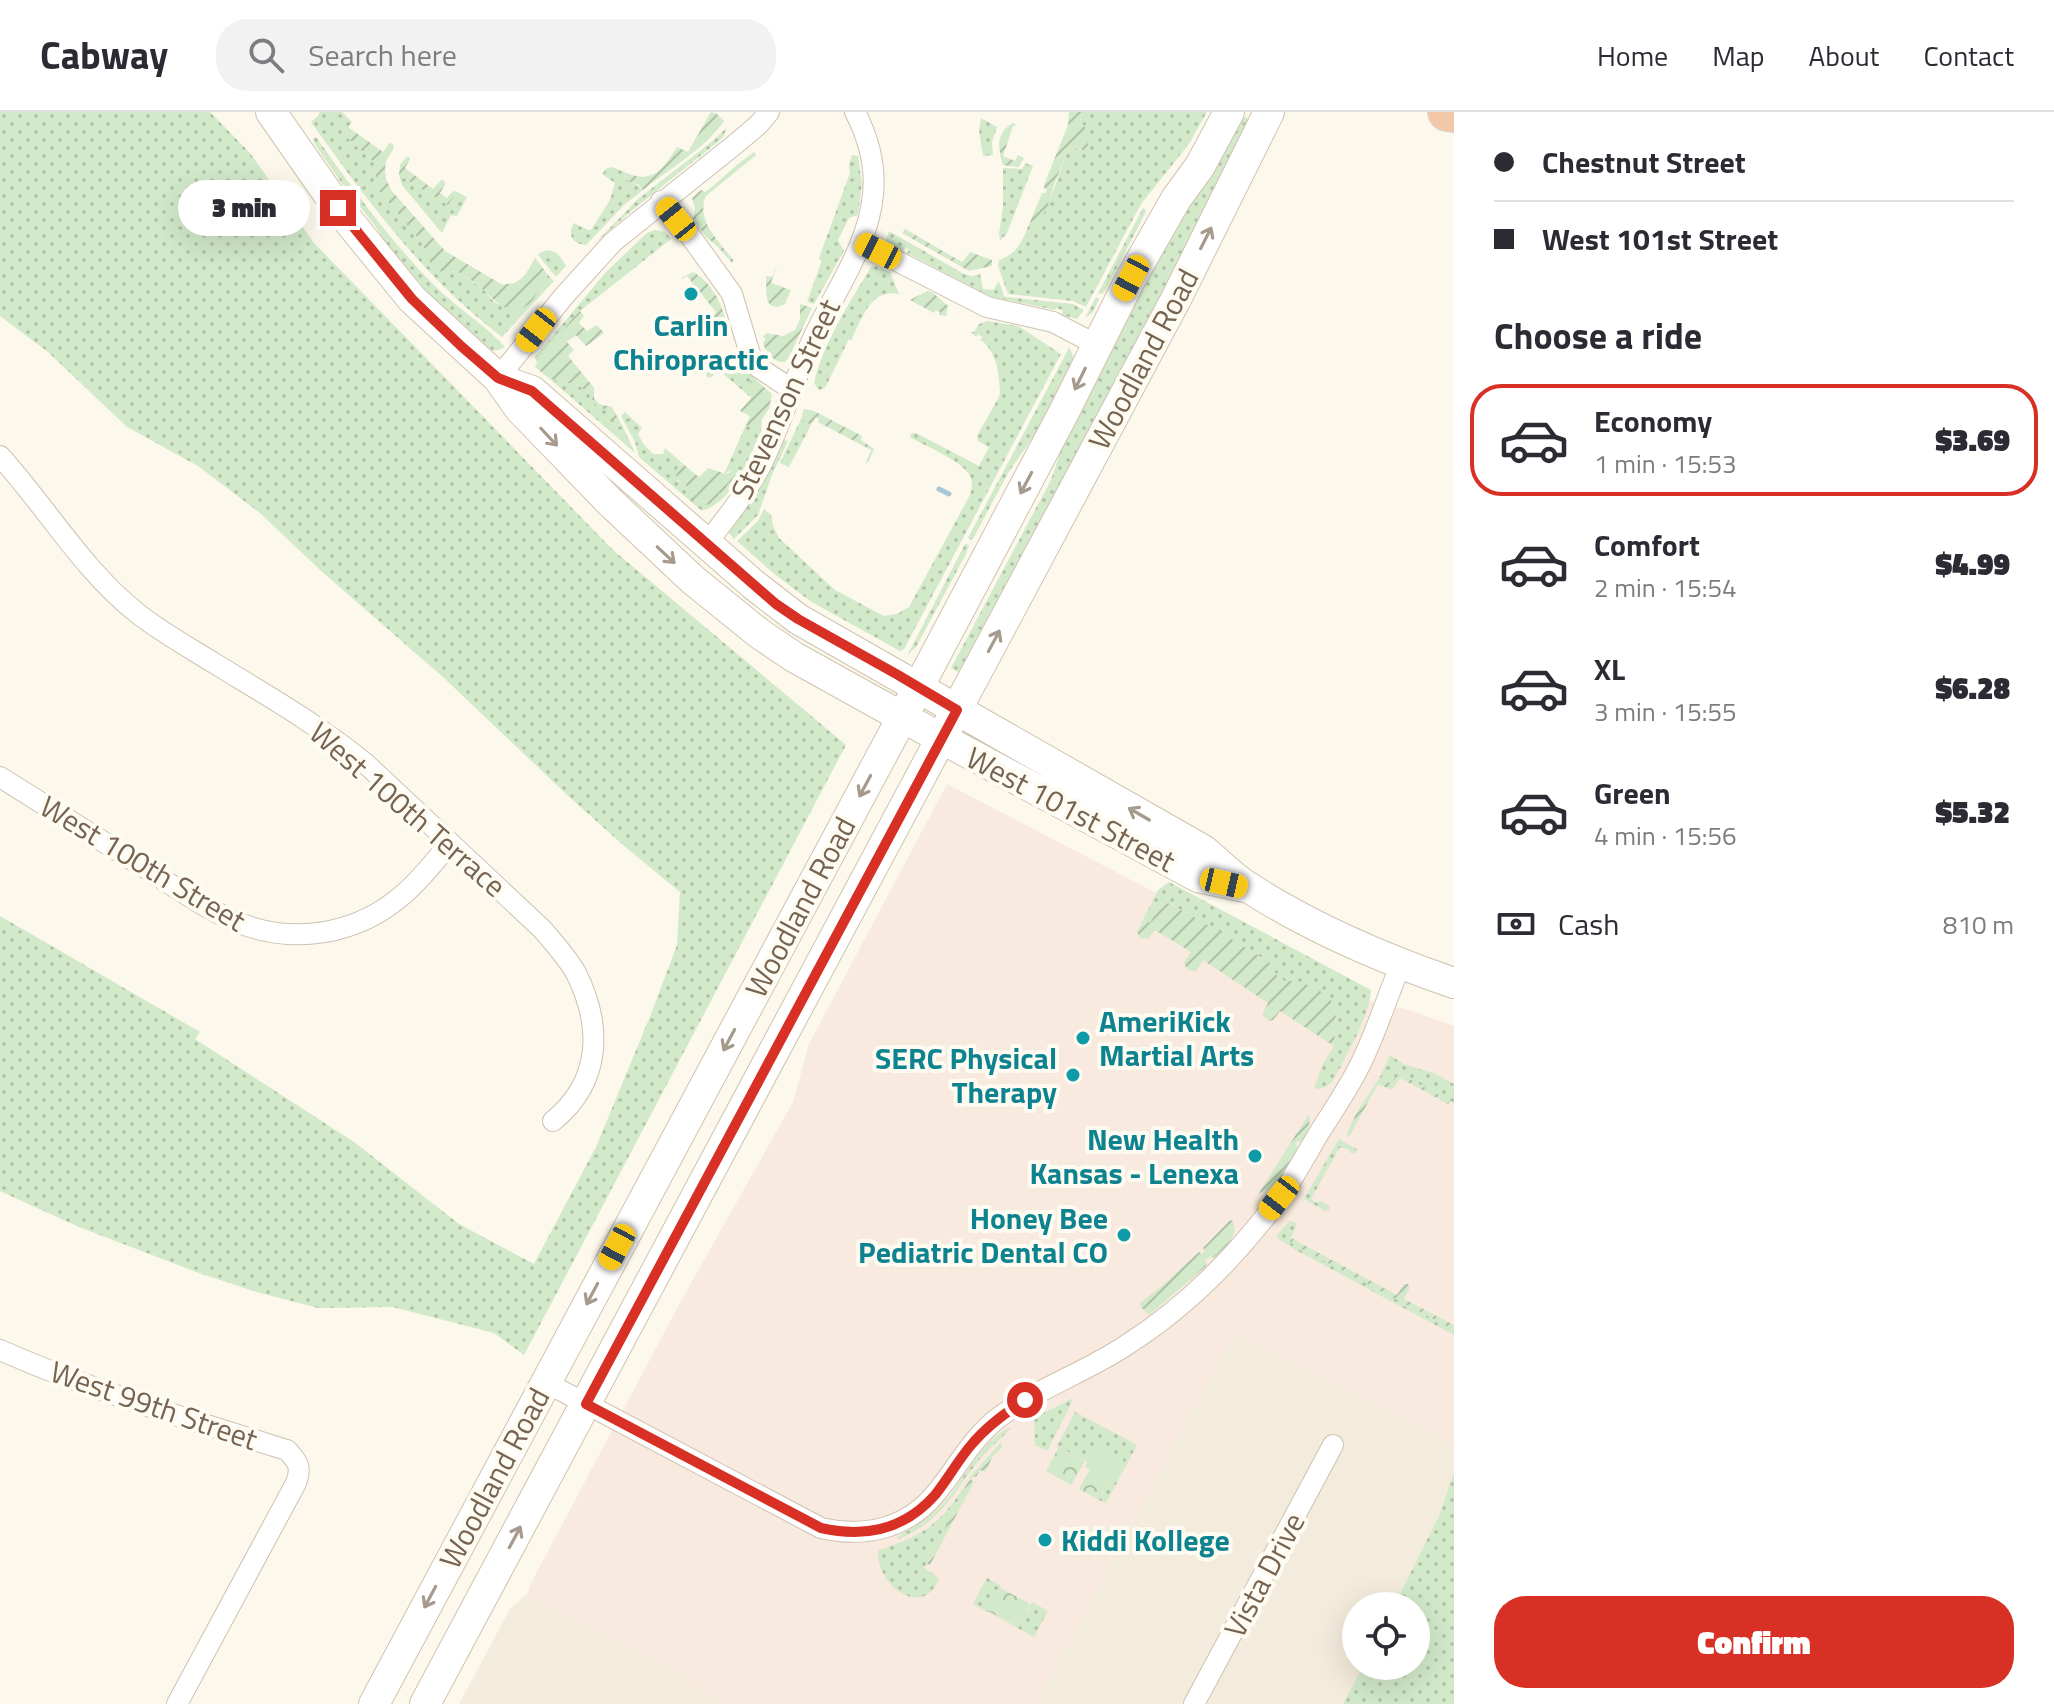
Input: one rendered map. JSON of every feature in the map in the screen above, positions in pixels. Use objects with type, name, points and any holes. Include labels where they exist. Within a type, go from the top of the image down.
[{"type":"highway","points":[[1447,112],[1454,113]]},
{"type":"main road","name":"Woodland Road","points":[[374,1704],[918,688],[1138,265],[1176,199],[1200,166],[1229,112]]},
{"type":"main road","name":"Woodland Road","points":[[425,1704],[1169,312],[1269,112]]},
{"type":"main road","name":"West 101st Street","points":[[273,113],[338,208],[412,299],[498,378],[520,409],[609,501],[693,580],[760,634],[794,657],[941,739],[1198,877],[1250,888]]},
{"type":"main road","name":"West 101st Street","points":[[498,378],[532,391],[706,544],[798,619],[1203,850],[1250,888],[1321,927],[1401,964],[1454,983]]},
{"type":"street","points":[[498,378],[564,296],[613,242],[738,142],[769,112]]},
{"type":"street","name":"Stevenson Street","points":[[706,544],[759,469],[832,298],[862,243],[874,177],[864,129],[855,112]]},
{"type":"street","points":[[661,201],[732,294],[750,354],[758,367],[791,389]]},
{"type":"street","points":[[862,243],[987,307],[1053,322],[1097,345]]},
{"type":"street","name":"West 100th Terrace","points":[[0,456],[91,570],[137,613],[341,744],[366,764],[561,950],[576,973],[585,996],[594,1042],[585,1083],[566,1111],[553,1121]]},
{"type":"street","name":"West 100th Street","points":[[0,777],[211,909],[259,930],[317,935],[362,922],[404,894],[450,843]]},
{"type":"street","points":[[545,1382],[821,1528],[866,1533],[895,1524],[912,1515],[935,1494],[970,1445],[996,1420],[1025,1400],[1124,1347],[1187,1300],[1229,1260],[1279,1198],[1343,1096],[1361,1064],[1401,964]]},
{"type":"street","name":"West 99th Street","points":[[0,1350],[138,1403],[287,1450],[297,1461],[300,1474],[296,1483],[177,1704]]},
{"type":"street","name":"Vista Drive","points":[[1194,1704],[1333,1445]]},
{"type":"shaded area","points":[[947,784],[1356,997],[1412,1011],[1454,1026],[1454,1448],[1233,1336],[1036,1704],[731,1704],[528,1593],[681,1301],[793,1102],[809,1044]]},
{"type":"shaded area","points":[[1233,1336],[1454,1448],[1454,1472],[1439,1516],[1401,1592],[1342,1592],[1342,1680],[1356,1680],[1343,1704],[1036,1704]]},
{"type":"shaded area","points":[[528,1593],[731,1704],[459,1704],[510,1609]]},
{"type":"green space","points":[[0,112],[210,112],[250,153],[314,243],[613,550],[846,745],[524,1355],[494,1333],[393,1307],[318,1308],[260,1293],[79,1227],[0,1191],[0,916],[200,1032],[195,1039],[354,1142],[459,1224],[534,1264],[596,1147],[651,1014],[677,945],[680,892],[564,792],[444,678],[260,513],[198,466],[127,427],[48,352],[0,316]]},
{"type":"green space","points":[[320,112],[342,112],[352,122],[346,131],[347,137],[375,163],[376,187],[423,243],[428,257],[444,273],[457,271],[484,290],[494,302],[509,308],[528,304],[548,275],[554,281],[502,337],[473,314],[422,264],[376,210],[311,122]]},
{"type":"green space","points":[[711,112],[724,121],[686,158],[643,190],[639,185],[625,180],[624,172],[643,177],[656,173],[677,147],[688,152]]},
{"type":"green space","points":[[1069,112],[1082,112],[1080,121],[1085,127],[1088,145],[1085,150],[1069,147],[1047,208],[1036,225],[1030,222],[1042,193],[1047,190],[1044,185],[1068,125]]},
{"type":"green space","points":[[1082,112],[1207,112],[1189,144],[1141,204],[1086,307],[1073,301],[1008,294],[998,266],[999,260],[1015,250],[1030,222],[1036,225],[1041,217],[1069,147],[1082,150],[1085,127],[1080,121]]},
{"type":"green space","points":[[1240,115],[1253,121],[1196,236],[960,673],[951,668],[1051,480],[1063,444],[1118,333]]},
{"type":"green space","points":[[981,118],[997,127],[992,142],[993,155],[983,156],[979,130]]},
{"type":"green space","points":[[1013,123],[1017,125],[1013,126],[1003,156],[1015,161],[1018,155],[1024,158],[1019,167],[1003,165],[1000,153],[999,141],[1003,131]]},
{"type":"green space","points":[[348,127],[383,152],[390,143],[393,144],[385,170],[391,190],[445,251],[501,284],[518,281],[535,258],[548,275],[530,303],[515,310],[508,309],[457,271],[444,273],[432,267],[423,244],[376,187],[375,163],[347,137]]},
{"type":"green space","points":[[726,128],[719,141],[593,245],[638,199]]},
{"type":"green space","points":[[316,137],[372,214],[418,269],[505,347],[488,351],[418,287],[421,284],[417,280],[414,283],[411,280],[316,146],[313,139]]},
{"type":"green space","points":[[754,152],[756,155],[706,196],[703,205],[706,223],[734,261],[732,263],[693,219],[695,208],[692,198],[701,190],[708,190]]},
{"type":"green space","points":[[852,155],[858,156],[862,184],[858,215],[849,218],[838,240],[844,251],[814,304],[807,302],[822,260],[819,258],[850,173]]},
{"type":"green space","points":[[406,157],[410,159],[405,168],[433,189],[441,180],[445,181],[445,185],[440,193],[447,198],[453,191],[457,192],[448,205],[399,175],[400,165]]},
{"type":"green space","points":[[1025,163],[1033,166],[1007,233],[1000,241],[1003,168],[1022,169]]},
{"type":"green space","points":[[612,167],[624,172],[626,179],[643,190],[586,245],[577,243],[571,235],[574,223],[591,230],[610,200],[615,183],[602,174]]},
{"type":"green space","points":[[399,175],[448,205],[457,192],[467,197],[457,216],[451,215],[442,233],[402,185]]},
{"type":"green space","points":[[1143,208],[1145,214],[1105,291],[1096,297]]},
{"type":"green space","points":[[905,229],[962,262],[970,252],[992,260],[992,266],[969,271],[902,233]]},
{"type":"green space","points":[[655,230],[665,232],[671,239],[580,311],[548,348],[535,357],[606,272],[647,233]]},
{"type":"green space","points":[[889,231],[964,274],[980,274],[983,289],[993,290],[999,281],[1004,296],[1073,304],[1084,310],[1077,319],[1062,315],[1062,310],[1056,308],[989,296],[907,253],[909,250],[906,247],[903,251],[886,241]]},
{"type":"green space","points":[[550,250],[559,255],[566,266],[556,277],[538,255]]},
{"type":"green space","points":[[778,262],[771,283],[791,290],[785,304],[772,306],[767,299],[766,276],[772,277]]},
{"type":"green space","points":[[871,267],[890,272],[899,294],[881,296],[869,306],[825,388],[819,390],[814,383],[830,338]]},
{"type":"green space","points":[[693,272],[714,292],[725,318],[715,323],[710,318],[716,312],[687,276],[681,278]]},
{"type":"green space","points":[[927,291],[948,306],[946,316],[910,300]]},
{"type":"green space","points":[[1096,297],[1099,299],[1093,312],[1085,318]]},
{"type":"green space","points":[[800,304],[812,308],[788,359],[785,362],[777,361],[763,344],[763,336],[767,333],[783,336],[795,330],[800,319]]},
{"type":"green space","points":[[580,311],[584,316],[579,323],[587,331],[597,325],[604,333],[586,346],[576,335],[567,342],[574,350],[568,356],[594,388],[594,398],[599,404],[612,407],[622,425],[616,425],[610,412],[597,406],[578,385],[550,379],[535,367],[535,357],[548,348]]},
{"type":"green space","points":[[988,321],[1018,326],[1061,354],[904,649],[900,651],[810,601],[737,541],[758,521],[764,509],[771,515],[779,538],[835,590],[884,616],[897,614],[909,607],[972,486],[970,476],[960,465],[910,436],[916,433],[979,466],[989,447],[978,441],[977,436],[1000,392],[994,357],[981,340],[982,337],[978,334],[976,337],[971,332]]},
{"type":"green space","points":[[1069,348],[1074,359],[1068,379],[1065,377],[1062,381],[1045,420],[1008,473],[971,540],[968,538]]},
{"type":"green space","points":[[734,355],[757,381],[751,381],[747,388],[749,396],[719,370],[710,378],[706,376],[717,362]]},
{"type":"green space","points":[[550,379],[578,385],[597,406],[610,412],[619,426],[622,425],[635,453]]},
{"type":"green space","points":[[751,381],[757,381],[772,394],[769,409],[762,419],[761,431],[746,425],[750,416],[740,411],[751,398],[747,388]]},
{"type":"green space","points":[[804,409],[814,411],[862,436],[861,440],[874,449],[869,461],[865,464],[871,450],[818,422],[816,417],[811,425],[801,419]]},
{"type":"green space","points":[[625,412],[642,428],[638,434],[653,454],[663,454],[665,448],[683,464],[680,465],[677,481],[697,490],[697,496],[692,497],[718,498],[719,493],[725,495],[727,485],[737,477],[730,471],[724,474],[746,425],[761,431],[732,488],[723,498],[713,506],[702,511],[639,457],[621,416]]},
{"type":"green space","points":[[801,419],[811,425],[789,467],[780,463]]},
{"type":"green space","points":[[784,440],[788,441],[758,515],[734,539],[729,533],[731,529],[759,489]]},
{"type":"green space","points":[[683,464],[699,477],[708,468],[726,474],[734,471],[739,475],[727,485],[725,495],[719,493],[713,504],[700,505],[692,499],[697,495],[697,490],[676,478],[677,468]]},
{"type":"green space","points":[[965,544],[969,545],[966,554],[916,647],[908,654]]},
{"type":"green space","points":[[1169,882],[1371,990],[1362,1024],[1333,1081],[1321,1088],[1314,1087],[1334,1046],[1336,1011],[1279,978],[1266,960],[1173,905],[1160,906],[1150,923],[1142,922],[1158,890]]},
{"type":"green space","points":[[1168,903],[1266,960],[1279,978],[1299,981],[1328,995],[1336,1011],[1334,1046],[1280,1011],[1269,1021],[1262,1015],[1268,1003],[1203,960],[1196,971],[1188,969],[1184,963],[1191,952],[1155,930],[1148,939],[1140,938],[1137,932],[1142,922],[1150,923],[1160,906]]},
{"type":"green space","points":[[1390,1055],[1403,1064],[1434,1073],[1454,1084],[1454,1103],[1402,1075],[1389,1084],[1379,1079]]},
{"type":"green space","points":[[1397,1075],[1450,1101],[1448,1104],[1400,1078],[1392,1090],[1378,1084],[1348,1137],[1358,1110],[1379,1079],[1390,1084]]},
{"type":"green space","points":[[1309,1114],[1307,1133],[1295,1144],[1297,1150],[1285,1170],[1271,1187],[1259,1193]]},
{"type":"green space","points":[[1339,1139],[1358,1150],[1350,1153],[1350,1150],[1340,1147],[1311,1199],[1330,1206],[1325,1211],[1304,1199]]},
{"type":"green space","points":[[1230,1220],[1233,1221],[1234,1232],[1227,1245],[1213,1258],[1210,1256],[1205,1261],[1205,1267],[1149,1315],[1140,1303],[1199,1252],[1202,1254],[1205,1251],[1203,1248]]},
{"type":"green space","points":[[1290,1220],[1297,1224],[1290,1240],[1294,1245],[1454,1330],[1454,1335],[1276,1237]]},
{"type":"green space","points":[[1291,1238],[1397,1295],[1404,1284],[1408,1284],[1410,1287],[1404,1299],[1454,1325],[1454,1330],[1294,1245],[1290,1242]]},
{"type":"green space","points":[[1073,1398],[1047,1451],[1035,1445],[1034,1418]]},
{"type":"green space","points":[[1075,1412],[1137,1445],[1106,1503],[1099,1500],[1110,1480],[1113,1481],[1096,1446],[1088,1462],[1057,1446]]},
{"type":"green space","points":[[1009,1428],[979,1460],[936,1515],[914,1532],[899,1539],[897,1537],[942,1505],[982,1450]]},
{"type":"green space","points":[[1001,1442],[1002,1447],[985,1472],[980,1470],[976,1477],[973,1476],[971,1480],[974,1482],[930,1565],[927,1564],[971,1476]]},
{"type":"green space","points":[[1096,1445],[1124,1460],[1113,1482],[1085,1467]]},
{"type":"green space","points":[[1059,1447],[1085,1461],[1071,1485],[1046,1471]]},
{"type":"green space","points":[[1090,1469],[1110,1480],[1099,1500],[1079,1489]]},
{"type":"green space","points":[[1454,1472],[1454,1704],[1343,1704],[1356,1680],[1430,1680],[1430,1592],[1401,1592],[1439,1516]]},
{"type":"green space","points":[[968,1480],[924,1568],[939,1578],[932,1590],[923,1596],[913,1597],[902,1593],[885,1576],[879,1564],[878,1551],[915,1536],[935,1523]]},
{"type":"green space","points":[[987,1578],[1001,1586],[988,1612],[1018,1627],[1032,1602],[1048,1611],[1034,1637],[973,1604]]},
{"type":"green space","points":[[1000,1588],[1030,1604],[1018,1627],[988,1611]]},
{"type":"waterway","points":[[939,489],[949,494]]},
{"type":"place","name":"Carlin Chiropractic","points":[[691,294]]},
{"type":"place","name":"AmeriKick Martial Arts","points":[[1083,1038]]},
{"type":"place","name":"SERC Physical Therapy","points":[[1073,1075]]},
{"type":"place","name":"New Health Kansas - Lenexa","points":[[1255,1156]]},
{"type":"place","name":"Honey Bee Pediatric Dental CO","points":[[1124,1235]]},
{"type":"place","name":"Kiddi Kollege","points":[[1045,1540]]},
{"type":"route","points":[[338,208],[412,299],[461,346],[498,378],[532,391],[776,604],[957,710],[586,1404],[821,1528],[866,1533],[895,1524],[924,1505],[970,1445],[996,1420],[1025,1400]]}]
